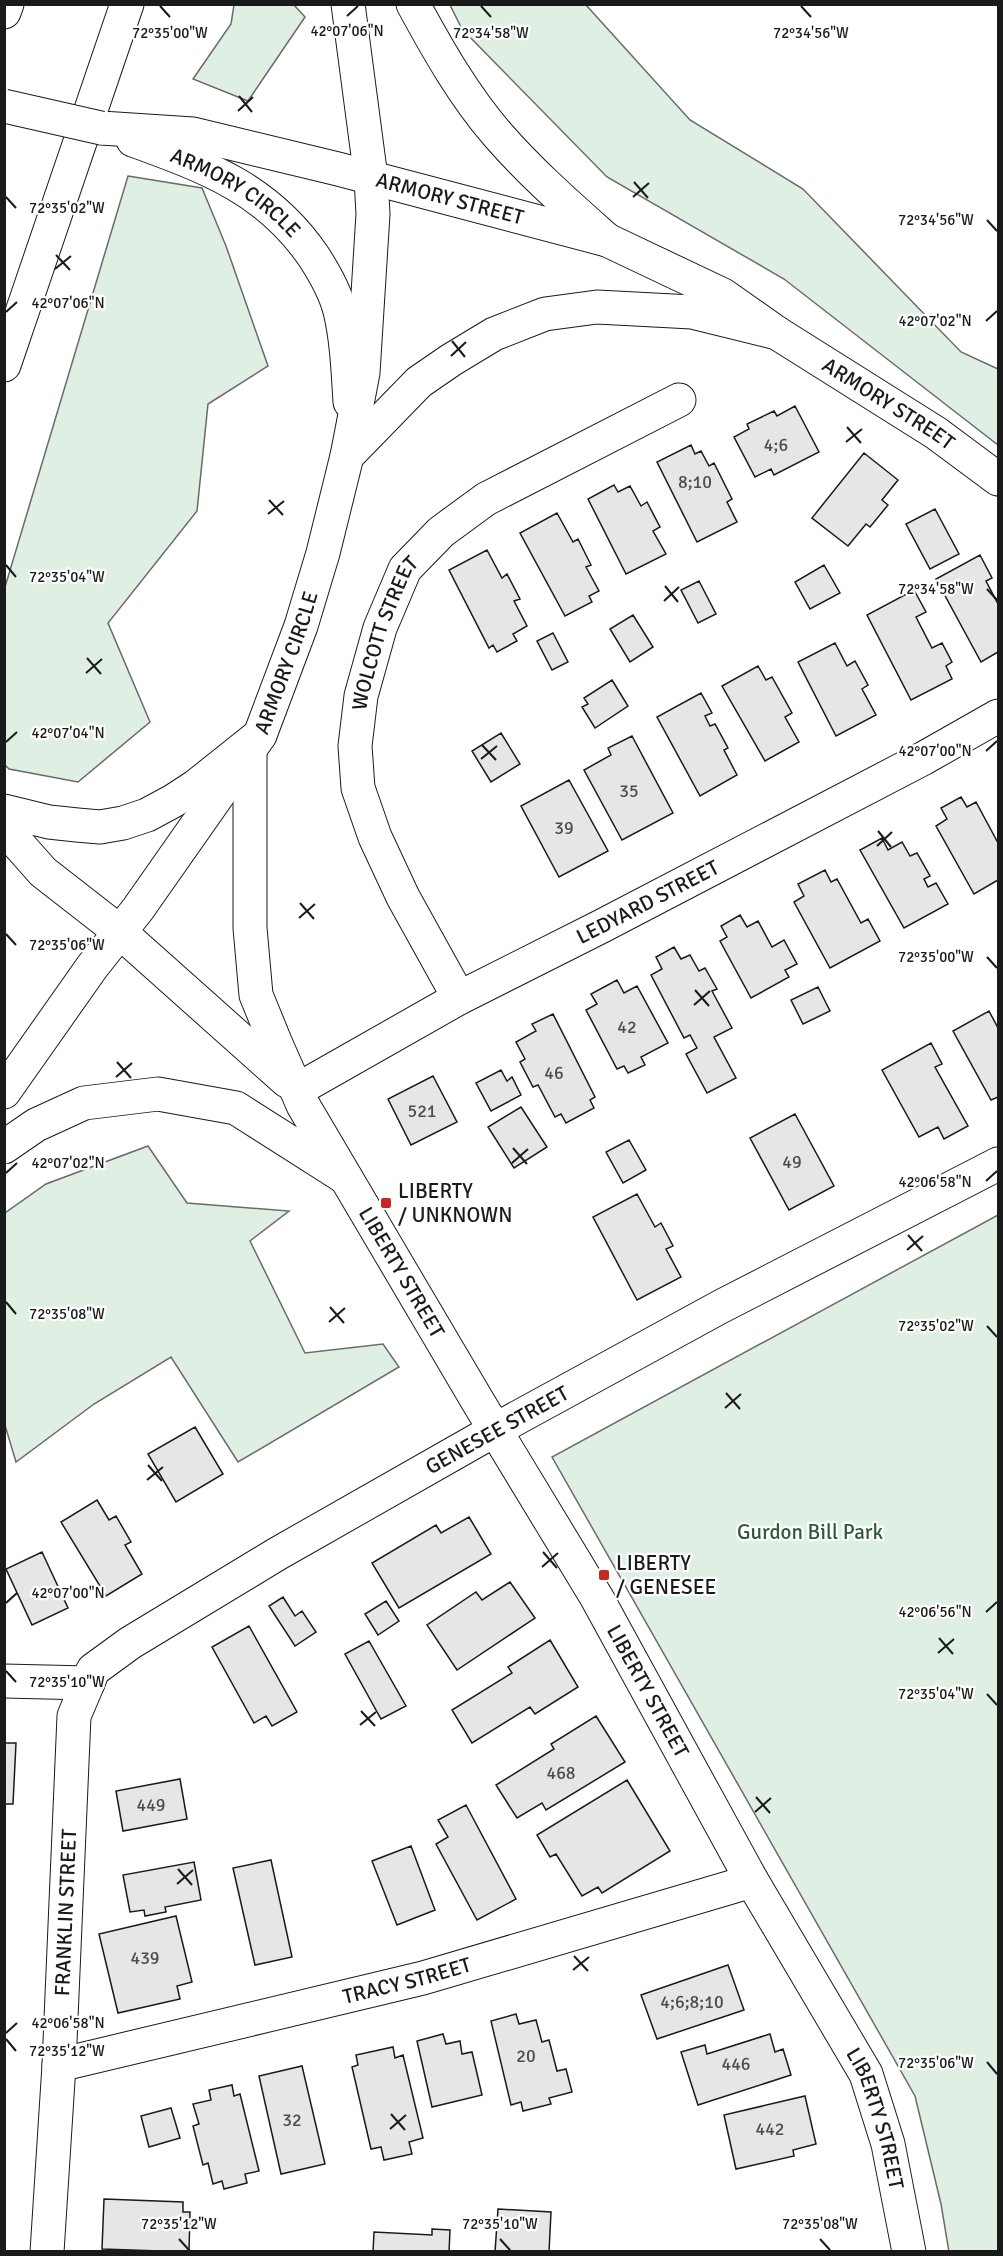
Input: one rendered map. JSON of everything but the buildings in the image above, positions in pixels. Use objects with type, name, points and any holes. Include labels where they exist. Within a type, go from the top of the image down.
[{"type":"main road","points":[[4,12],[7,4]]},
{"type":"main road","points":[[4,365],[128,4]]},
{"type":"main road","points":[[348,4],[371,178],[373,225],[363,373],[349,443]]},
{"type":"main road","points":[[414,4],[448,68],[496,134],[539,179],[608,240]]},
{"type":"main road","name":"ARMORY STREET","points":[[4,106],[174,143],[193,134],[608,240],[723,295],[777,333],[936,433],[999,478]]},
{"type":"main road","name":"ARMORY CIRCLE","points":[[4,811],[49,822],[77,825],[100,826],[131,820],[147,815],[196,786],[255,742],[301,626],[323,553],[349,443],[347,350],[340,310],[324,272],[295,231],[257,196],[174,143]]},
{"type":"main road","name":"ARMORY STREET","points":[[349,443],[419,382],[451,360],[494,334],[545,314],[597,307],[692,312],[777,333]]},
{"type":"main road","name":"WOLCOTT STREET","points":[[459,998],[403,897],[375,837],[358,788],[355,746],[361,696],[380,628],[405,569],[441,532],[486,499],[679,400]]},
{"type":"main road","name":"LEDYARD STREET","points":[[297,1090],[459,998],[632,911],[924,758],[999,716]]},
{"type":"main road","points":[[4,1092],[92,967],[138,909],[255,742]]},
{"type":"main road","name":"LIBERTY STREET","points":[[255,742],[250,928],[256,995],[303,1105],[597,1598],[752,1881],[866,2074],[888,2144],[909,2252]]},
{"type":"main road","name":"LIBERTY STREET","points":[[4,828],[43,872],[120,932],[297,1090]]},
{"type":"main road","points":[[4,1147],[36,1125],[84,1102],[158,1094],[236,1108],[346,1178]]},
{"type":"main road","name":"GENESEE STREET","points":[[88,1683],[93,1670],[130,1643],[278,1554],[495,1430],[720,1307],[999,1164]]},
{"type":"main road","points":[[4,1681],[88,1683]]},
{"type":"main road","name":"FRANKLIN STREET","points":[[47,2252],[74,1716],[88,1683]]},
{"type":"main road","name":"TRACY STREET","points":[[58,2065],[423,1978],[752,1881]]},
{"type":"green space","points":[[234,5],[294,5],[305,17],[248,101],[193,79],[231,24]]},
{"type":"green space","points":[[450,5],[586,5],[690,120],[803,189],[961,352],[998,369],[998,445],[784,279],[607,177],[462,29]]},
{"type":"green space","points":[[128,176],[202,188],[226,246],[268,366],[208,404],[197,511],[108,623],[150,722],[78,782],[9,769],[5,765],[5,587]]},
{"type":"green space","points":[[148,1146],[187,1203],[289,1211],[250,1241],[305,1353],[383,1344],[399,1367],[238,1462],[171,1357],[94,1404],[16,1462],[4,1422],[5,1213],[46,1184]]},
{"type":"green space","name":"Gurdon Bill Park","points":[[998,1215],[998,2251],[949,2252],[941,2204],[915,2096],[552,1457]]},
{"type":"place","name":"LIBERTY / UNKNOWN","points":[[386,1203]]},
{"type":"place","name":"LIBERTY / GENESEE","points":[[604,1575]]}]
